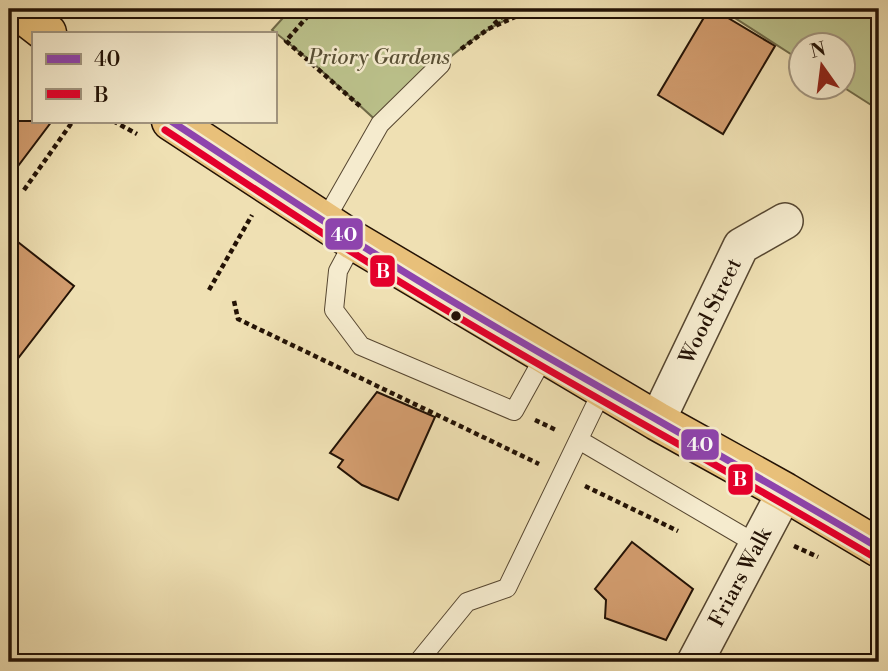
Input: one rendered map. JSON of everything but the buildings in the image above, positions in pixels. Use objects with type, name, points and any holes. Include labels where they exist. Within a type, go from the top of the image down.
[{"type":"main road","points":[[16,9],[46,32]]},
{"type":"main road","points":[[173,122],[339,231],[657,421],[879,548]]},
{"type":"street","name":"Wood Street","points":[[657,421],[741,246],[785,222]]},
{"type":"street","name":"Friars Walk","points":[[695,662],[785,492]]},
{"type":"lane","points":[[441,64],[380,124],[339,231],[334,310],[360,346],[514,411],[545,355]]},
{"type":"lane","points":[[418,662],[467,602],[507,588],[603,389]]},
{"type":"lane","points":[[579,440],[758,545]]},
{"type":"path","points":[[314,9],[286,41],[380,124]]},
{"type":"path","points":[[441,64],[511,9]]},
{"type":"path","points":[[488,29],[533,9]]},
{"type":"path","points":[[24,190],[72,122]]},
{"type":"path","points":[[209,290],[251,215]]},
{"type":"path","points":[[234,301],[238,319],[681,533]]},
{"type":"path","points":[[514,411],[579,440]]},
{"type":"green space","name":"Priory Gardens","points":[[291,9],[533,9],[510,18],[469,42],[432,73],[380,124],[312,62],[272,30]]},
{"type":"green space","points":[[721,9],[879,9],[879,110],[856,95],[856,32],[786,32],[786,51]]},
{"type":"transit line","name":"40","points":[[173,122],[418,280],[879,548]]},
{"type":"transit line","name":"B","points":[[165,130],[412,289],[874,557]]}]
